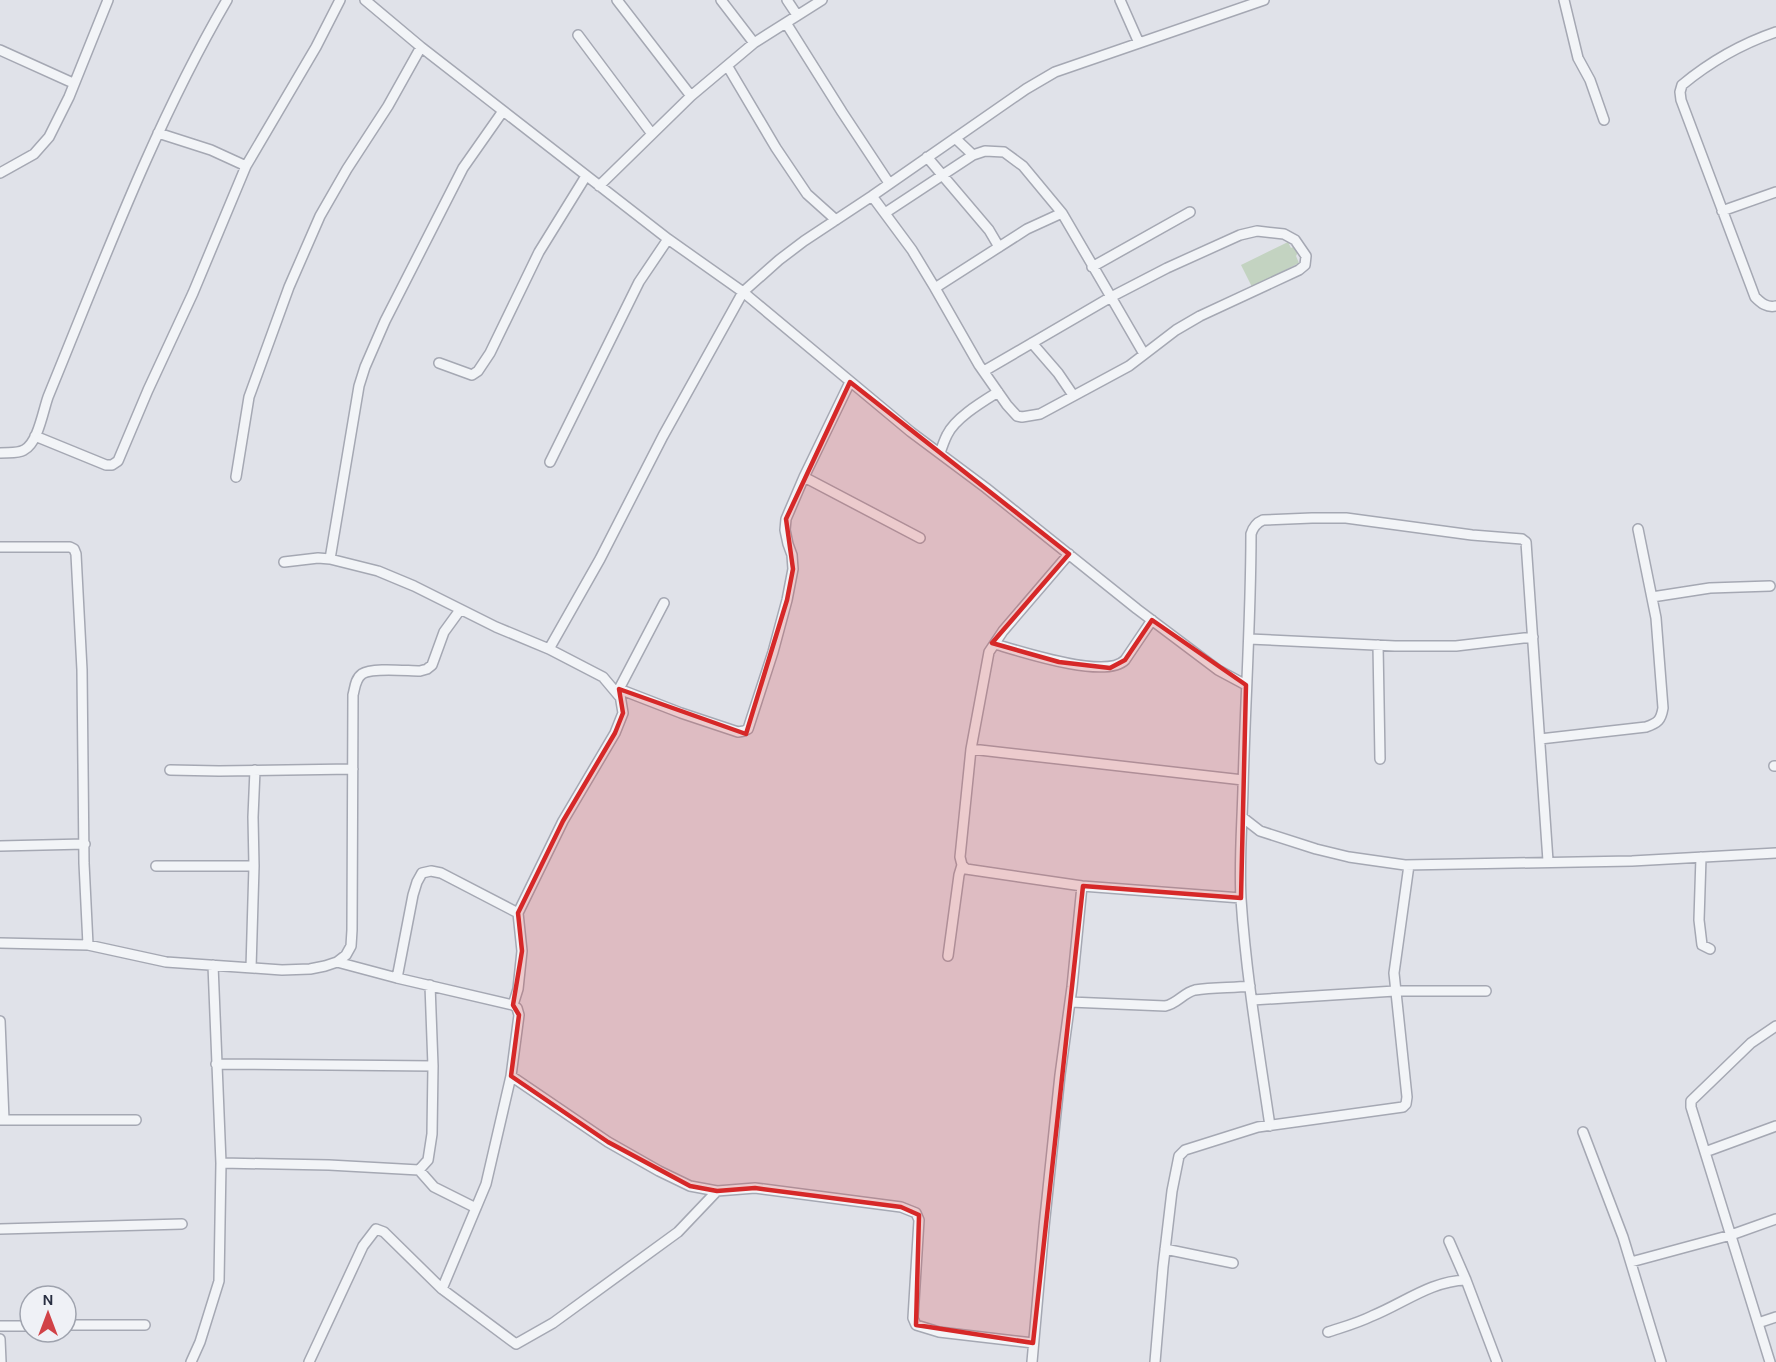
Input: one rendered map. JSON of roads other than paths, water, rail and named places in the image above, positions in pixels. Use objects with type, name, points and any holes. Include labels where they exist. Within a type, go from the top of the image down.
[{"type":"street","points":[[0,173],[34,154],[49,137],[69,98],[73,83],[108,0]]},
{"type":"street","points":[[0,453],[27,449],[35,436],[48,397],[159,133],[208,33],[227,0]]},
{"type":"street","points":[[35,436],[106,465],[112,465],[118,461],[193,293],[246,166],[316,47],[340,0]]},
{"type":"street","points":[[365,0],[421,47],[586,176],[668,239],[743,292],[911,432],[994,494],[1152,620],[1218,670],[1246,686]]},
{"type":"street","points":[[617,0],[691,96]]},
{"type":"street","points":[[721,0],[754,43]]},
{"type":"street","points":[[787,0],[797,15]]},
{"type":"street","points":[[599,186],[691,96],[754,43],[822,0]]},
{"type":"street","points":[[1120,0],[1139,42]]},
{"type":"street","points":[[549,649],[600,559],[663,436],[743,292],[778,260],[1026,89],[1055,72],[1264,0]]},
{"type":"street","points":[[1564,0],[1578,58],[1590,80],[1604,120]]},
{"type":"street","points":[[786,22],[889,183]]},
{"type":"street","points":[[1776,32],[1724,54],[1682,85],[1680,92],[1681,100],[1755,297],[1762,304],[1776,306]]},
{"type":"street","points":[[578,35],[652,134]]},
{"type":"street","points":[[236,477],[249,397],[289,287],[320,216],[388,106],[421,47]]},
{"type":"street","points":[[0,50],[73,83]]},
{"type":"street","points":[[728,67],[776,148],[807,194],[836,220]]},
{"type":"street","points":[[330,559],[359,386],[365,367],[385,321],[463,168],[503,111]]},
{"type":"street","points":[[159,133],[211,150],[246,166]]},
{"type":"street","points":[[955,138],[973,155]]},
{"type":"street","points":[[885,213],[973,155],[985,151],[997,151],[1009,155],[1023,166],[1062,213],[1144,354]]},
{"type":"street","points":[[927,157],[982,221],[999,247]]},
{"type":"street","points":[[439,363],[472,375],[478,371],[490,353],[539,252],[586,176]]},
{"type":"street","points":[[1722,210],[1776,192]]},
{"type":"street","points":[[872,196],[912,250],[984,371],[998,392],[1017,416],[1022,417],[1040,414],[1130,366],[1176,330],[1200,316],[1299,270],[1305,265],[1306,256],[1295,240],[1284,234],[1257,231],[1240,235],[1167,268],[1111,297],[984,371]]},
{"type":"street","points":[[1092,267],[1190,212]]},
{"type":"street","points":[[935,288],[1035,225],[1062,213]]},
{"type":"street","points":[[550,462],[639,282],[668,239]]},
{"type":"street","points":[[1032,343],[1058,373],[1073,395]]},
{"type":"street","points":[[284,562],[330,559],[378,571],[549,649],[603,677],[619,693],[738,732],[744,731],[748,729],[787,600],[793,569],[792,555],[785,530],[786,519],[850,382]]},
{"type":"street","points":[[940,453],[947,434],[954,425],[998,392]]},
{"type":"street","points":[[804,477],[920,538]]},
{"type":"street","points":[[1270,1125],[1250,986],[1241,898],[1251,534],[1257,522],[1346,518],[1472,535],[1522,539],[1526,542],[1548,861]]},
{"type":"street","points":[[1540,739],[1646,727],[1656,724],[1661,718],[1663,708],[1652,597],[1638,529]]},
{"type":"street","points":[[0,547],[70,547],[76,554],[82,670],[88,945]]},
{"type":"street","points":[[948,956],[962,865],[960,856],[970,749],[989,652],[1002,631],[1069,554]]},
{"type":"street","points":[[1652,597],[1710,588],[1770,586]]},
{"type":"street","points":[[513,1005],[518,989],[522,951],[518,913],[563,821],[615,733],[623,713],[619,693],[664,603]]},
{"type":"street","points":[[0,943],[88,945],[166,962],[251,968],[310,969],[337,962],[346,955],[351,946],[353,695],[356,681],[361,674],[370,671],[427,669],[432,665],[444,632],[460,610]]},
{"type":"street","points":[[995,644],[1059,662],[1110,668],[1120,665],[1125,660],[1152,620]]},
{"type":"street","points":[[534,643],[557,633]]},
{"type":"street","points":[[1249,639],[1456,646],[1533,637]]},
{"type":"street","points":[[1378,645],[1380,759]]},
{"type":"street","points":[[970,749],[1243,780]]},
{"type":"street","points":[[170,770],[353,769]]},
{"type":"street","points":[[251,968],[255,770]]},
{"type":"street","points":[[1242,817],[1260,831],[1327,852],[1409,865],[1632,861],[1776,854]]},
{"type":"street","points":[[1242,834],[1260,831]]},
{"type":"street","points":[[0,846],[84,844]]},
{"type":"street","points":[[1701,857],[1702,945],[1710,949]]},
{"type":"street","points":[[962,865],[966,868],[1082,886],[1241,898]]},
{"type":"street","points":[[1155,1362],[1165,1249],[1179,1156],[1192,1146],[1258,1127],[1403,1107],[1406,1104],[1394,973],[1409,865]]},
{"type":"street","points":[[156,866],[254,866]]},
{"type":"street","points":[[397,978],[413,895],[422,873],[431,871],[441,873],[518,913]]},
{"type":"street","points":[[1032,1362],[1060,1075],[1082,886]]},
{"type":"street","points":[[337,962],[513,1005],[517,1008],[519,1015],[511,1076],[486,1184],[442,1289]]},
{"type":"street","points":[[191,1362],[200,1342],[219,1281],[221,1163],[213,965]]},
{"type":"street","points":[[419,1170],[428,1160],[432,1134],[433,1066],[430,985]]},
{"type":"street","points":[[1070,1002],[1165,1006],[1172,1005],[1185,994],[1195,990],[1250,986]]},
{"type":"street","points":[[1252,1000],[1395,992],[1486,991]]},
{"type":"street","points":[[0,1021],[2,1120],[136,1120]]},
{"type":"street","points":[[1770,1362],[1691,1101],[1751,1043],[1776,1026]]},
{"type":"street","points":[[216,1064],[433,1066]]},
{"type":"street","points":[[511,1076],[608,1142],[690,1186],[717,1191],[755,1188],[901,1207],[916,1213],[919,1220],[913,1318],[916,1324],[939,1332],[1033,1343]]},
{"type":"street","points":[[1705,1152],[1776,1126]]},
{"type":"street","points":[[1584,1132],[1631,1262],[1661,1362]]},
{"type":"street","points":[[221,1163],[330,1165],[419,1170],[434,1187],[476,1208]]},
{"type":"street","points":[[309,1362],[363,1246],[376,1229],[384,1232],[442,1289],[516,1344],[553,1323],[678,1232],[717,1191]]},
{"type":"street","points":[[1631,1262],[1731,1235],[1776,1219]]},
{"type":"street","points":[[0,1229],[182,1224]]},
{"type":"street","points":[[1449,1241],[1497,1362]]},
{"type":"street","points":[[1165,1249],[1233,1263]]},
{"type":"street","points":[[1328,1332],[1372,1317],[1432,1286],[1450,1280],[1466,1280]]},
{"type":"street","points":[[1758,1323],[1776,1317]]},
{"type":"street","points":[[78,1325],[145,1324]]},
{"type":"street","points":[[0,1326],[18,1326]]},
{"type":"street","points":[[0,1339],[1,1362]]}]
